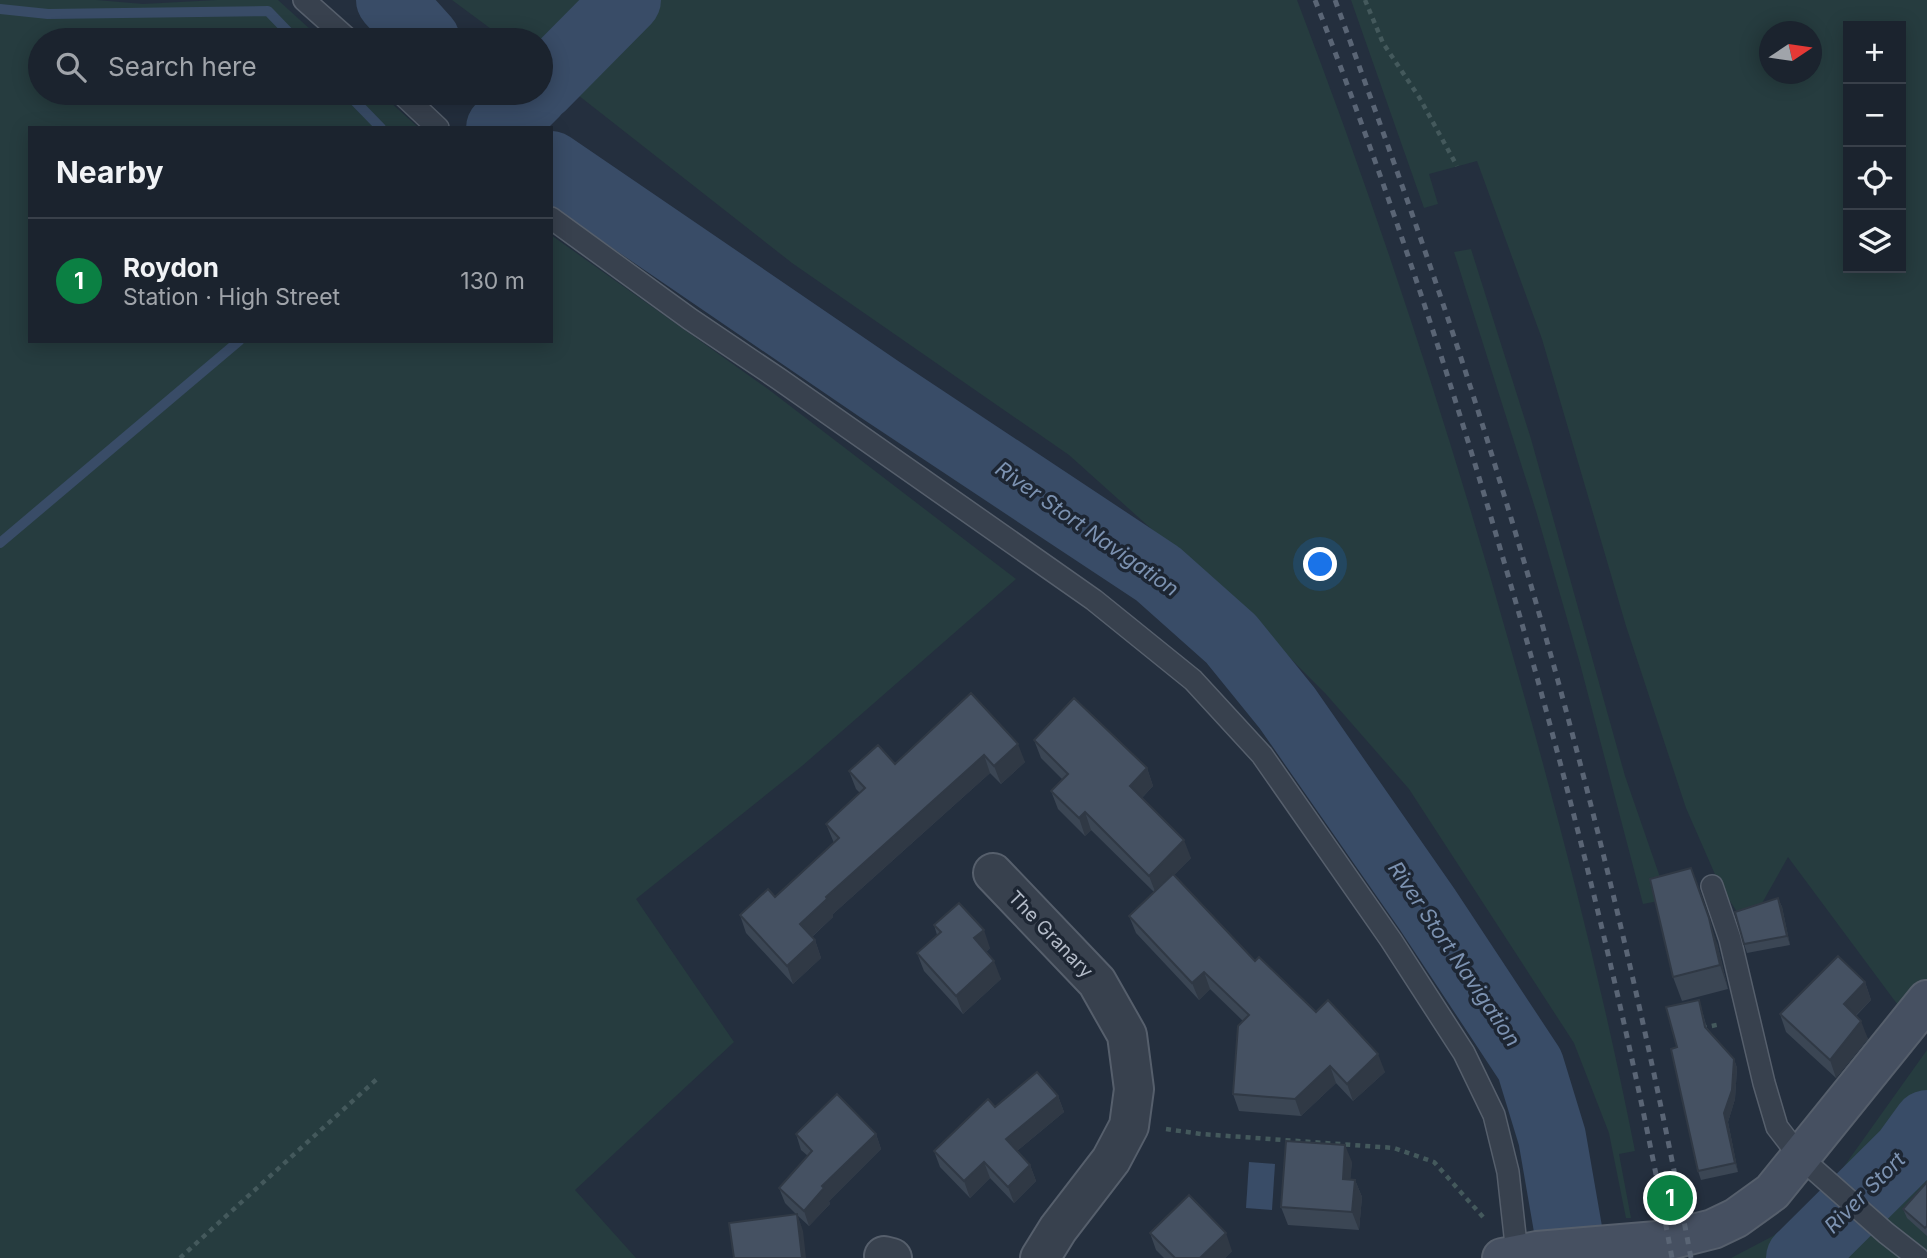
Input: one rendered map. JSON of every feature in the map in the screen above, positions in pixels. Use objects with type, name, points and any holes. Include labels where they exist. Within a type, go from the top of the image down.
[{"type":"main road","points":[[1518,1254],[1687,1236],[1736,1219],[1772,1192],[1927,1000]]},
{"type":"street","name":"The Granary","points":[[993,873],[1097,982],[1127,1035],[1134,1089],[1129,1126],[1111,1160],[1058,1229],[1040,1258]]},
{"type":"lane","points":[[304,0],[336,28]]},
{"type":"lane","points":[[414,105],[436,126]]},
{"type":"lane","points":[[553,219],[690,320],[779,379],[1094,600],[1193,680],[1262,755],[1391,940],[1464,1053],[1494,1115],[1508,1172],[1518,1254]]},
{"type":"lane","points":[[1712,886],[1730,939],[1777,1127],[1801,1158],[1917,1258]]},
{"type":"path","points":[[1365,0],[1383,43],[1419,97],[1457,166]]},
{"type":"path","points":[[1695,1029],[1749,1018]]},
{"type":"path","points":[[180,1258],[378,1078]]},
{"type":"path","points":[[1129,1126],[1145,1125],[1201,1134],[1394,1148],[1434,1162],[1518,1254]]},
{"type":"green space","points":[[0,0],[96,0],[143,4],[278,0],[309,28],[28,28],[28,105],[393,105],[417,126],[28,126],[28,343],[553,343],[553,236],[768,389],[1016,579],[802,766],[636,899],[734,1042],[575,1190],[636,1258],[0,1258]]},
{"type":"green space","points":[[452,0],[1297,0],[1385,242],[1438,406],[1546,776],[1594,963],[1635,1151],[1619,1154],[1631,1218],[1626,1218],[1609,1133],[1574,1043],[1409,789],[1325,693],[1244,612],[1069,455],[792,263],[553,75],[553,28],[490,28]]},
{"type":"green space","points":[[1351,0],[1927,0],[1927,986],[1906,1016],[1788,857],[1748,928],[1721,888],[1686,808],[1626,626],[1542,339],[1477,161],[1429,174],[1438,204],[1424,208]]},
{"type":"green space","points":[[1471,249],[1531,439],[1625,776],[1663,886],[1658,901],[1643,904],[1579,660],[1536,511],[1454,252]]},
{"type":"green space","points":[[1927,1050],[1927,1258],[1731,1258],[1773,1236],[1798,1218],[1840,1172]]},
{"type":"water","points":[[1249,1162],[1275,1164],[1272,1210],[1246,1208]]},
{"type":"building","points":[[971,693],[1018,744],[994,766],[984,755],[826,897],[827,899],[800,924],[815,940],[787,966],[740,915],[768,889],[775,897],[839,838],[826,824],[865,788],[849,771],[878,745],[895,764]]},
{"type":"building","points":[[1074,698],[1147,768],[1130,786],[1184,840],[1149,876],[1085,812],[1079,818],[1051,791],[1068,774],[1034,740]]},
{"type":"building","points":[[1691,868],[1709,918],[1720,965],[1673,977],[1650,879]]},
{"type":"building","points":[[1173,874],[1255,961],[1259,957],[1316,1012],[1328,1000],[1378,1054],[1347,1084],[1330,1066],[1295,1099],[1233,1094],[1238,1026],[1249,1015],[1204,972],[1192,983],[1129,916]]},
{"type":"building","points":[[1778,898],[1787,936],[1744,944],[1735,912]]},
{"type":"building","points":[[959,903],[984,930],[974,938],[994,961],[956,996],[917,953],[941,932],[934,925]]},
{"type":"building","points":[[1838,956],[1865,982],[1844,1004],[1861,1021],[1830,1060],[1780,1014]]},
{"type":"building","points":[[1699,1000],[1705,1027],[1734,1059],[1732,1090],[1724,1113],[1735,1163],[1698,1171],[1671,1049],[1677,1047],[1666,1007]]},
{"type":"building","points":[[1037,1072],[1058,1096],[1006,1139],[1030,1165],[1008,1187],[984,1162],[964,1181],[934,1151],[988,1099],[995,1107]]},
{"type":"building","points":[[837,1094],[876,1134],[822,1186],[824,1188],[804,1211],[779,1188],[812,1151],[796,1134]]},
{"type":"building","points":[[1286,1141],[1345,1145],[1343,1179],[1355,1180],[1352,1212],[1281,1207]]},
{"type":"building","points":[[1927,1182],[1927,1226],[1925,1228],[1903,1209]]},
{"type":"building","points":[[1189,1195],[1226,1233],[1200,1258],[1175,1258],[1150,1233]]},
{"type":"building","points":[[797,1214],[802,1258],[734,1258],[729,1223]]},
{"type":"waterway","name":"River Stort Navigation","points":[[390,0],[415,28]]},
{"type":"waterway","points":[[553,75],[627,0]]},
{"type":"waterway","points":[[0,9],[48,14],[268,11],[284,28]]},
{"type":"waterway","points":[[359,105],[379,126]]},
{"type":"waterway","points":[[502,126],[523,105]]},
{"type":"waterway","name":"River Stort Navigation","points":[[553,166],[879,389],[1158,574],[1231,639],[1287,708],[1427,909],[1530,1065],[1552,1137],[1573,1258]]},
{"type":"waterway","points":[[0,543],[237,343]]},
{"type":"waterway","name":"River Stort","points":[[1800,1258],[1906,1153],[1927,1124]]},
{"type":"railway","points":[[1315,0],[1414,272],[1479,479],[1550,724],[1616,990],[1672,1258]]},
{"type":"railway","points":[[1335,0],[1463,363],[1530,580],[1607,869],[1652,1063],[1691,1258]]},
{"type":"place","name":"Roydon","points":[[1670,1198]]}]
